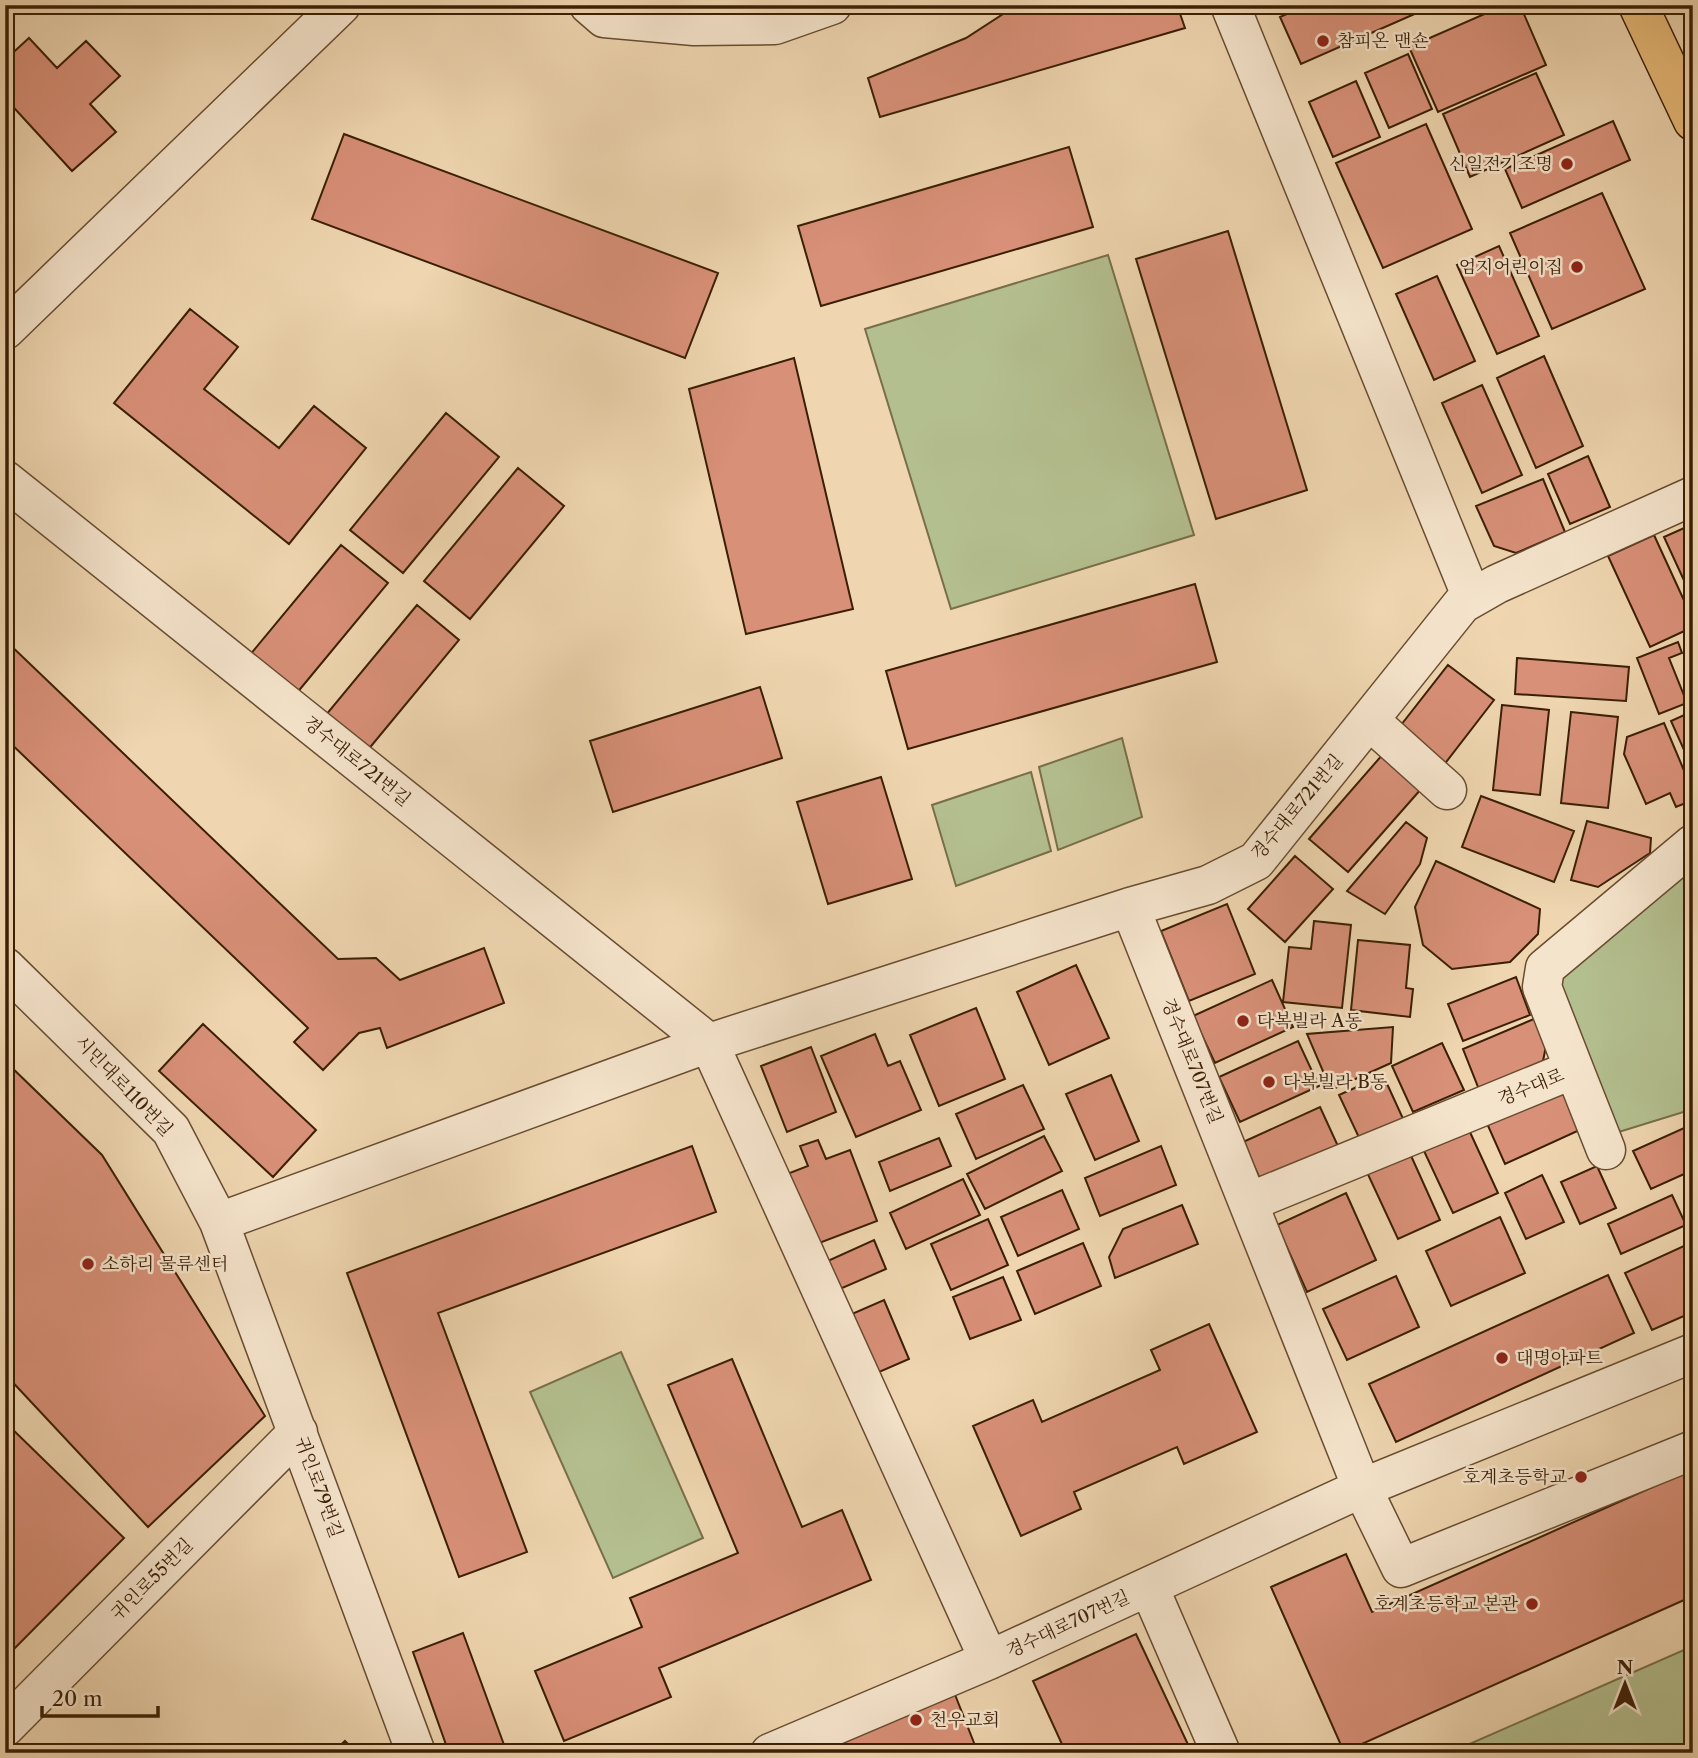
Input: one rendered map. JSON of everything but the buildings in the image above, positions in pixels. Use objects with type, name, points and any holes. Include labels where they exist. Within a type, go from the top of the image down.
[{"type":"main road","points":[[1639,5],[1693,121]]},
{"type":"main road","points":[[1665,5],[1693,70]]},
{"type":"street","points":[[5,330],[341,5]]},
{"type":"street","points":[[589,5],[604,18],[694,26],[775,25],[832,5]]},
{"type":"street","points":[[1230,5],[1472,598]]},
{"type":"street","name":"경수대로721번길","points":[[5,480],[709,1043]]},
{"type":"street","name":"경수대로721번길","points":[[219,1222],[709,1043],[1130,907],[1208,885],[1256,861],[1462,604],[1497,584],[1693,496]]},
{"type":"street","points":[[1369,720],[1447,790]]},
{"type":"street","name":"경수대로","points":[[1250,1202],[1574,1069],[1542,987],[1545,968],[1693,844]]},
{"type":"street","name":"경수대로707번길","points":[[1130,907],[1363,1488]]},
{"type":"street","name":"시민대로110번길","points":[[5,967],[171,1130],[219,1222]]},
{"type":"street","points":[[709,1043],[989,1660]]},
{"type":"street","points":[[1574,1069],[1606,1150]]},
{"type":"street","name":"귀인로79번길","points":[[219,1222],[416,1753]]},
{"type":"street","name":"경수대로707번길","points":[[770,1753],[989,1660],[1363,1488],[1693,1353]]},
{"type":"street","name":"귀인로55번길","points":[[5,1727],[298,1432]]},
{"type":"street","points":[[1363,1488],[1401,1568],[1693,1450]]},
{"type":"street","points":[[1149,1587],[1221,1753]]},
{"type":"green space","points":[[1108,255],[1194,535],[951,609],[865,329]]},
{"type":"green space","points":[[1122,738],[1142,817],[1058,850],[1039,767]]},
{"type":"green space","points":[[1031,772],[1051,851],[956,886],[932,805]]},
{"type":"green space","points":[[1693,867],[1693,1098],[1690,1110],[1609,1135],[1549,984]]},
{"type":"green space","points":[[621,1352],[703,1538],[613,1578],[530,1392]]},
{"type":"green space","points":[[1693,1646],[1693,1753],[1449,1753]]},
{"type":"place","name":"참피온 맨숀","points":[[1323,41]]},
{"type":"place","name":"신일전기조명","points":[[1567,164]]},
{"type":"place","name":"엄지어린이집","points":[[1577,267]]},
{"type":"place","name":"다복빌라 A동","points":[[1243,1021]]},
{"type":"place","name":"다복빌라 B동","points":[[1269,1082]]},
{"type":"place","name":"소하리 물류센터","points":[[88,1264]]},
{"type":"place","name":"대명아파트","points":[[1502,1358]]},
{"type":"place","name":"호계초등학교","points":[[1581,1477]]},
{"type":"place","name":"호계초등학교 본관","points":[[1532,1604]]},
{"type":"place","name":"천우교회","points":[[916,1720]]}]
